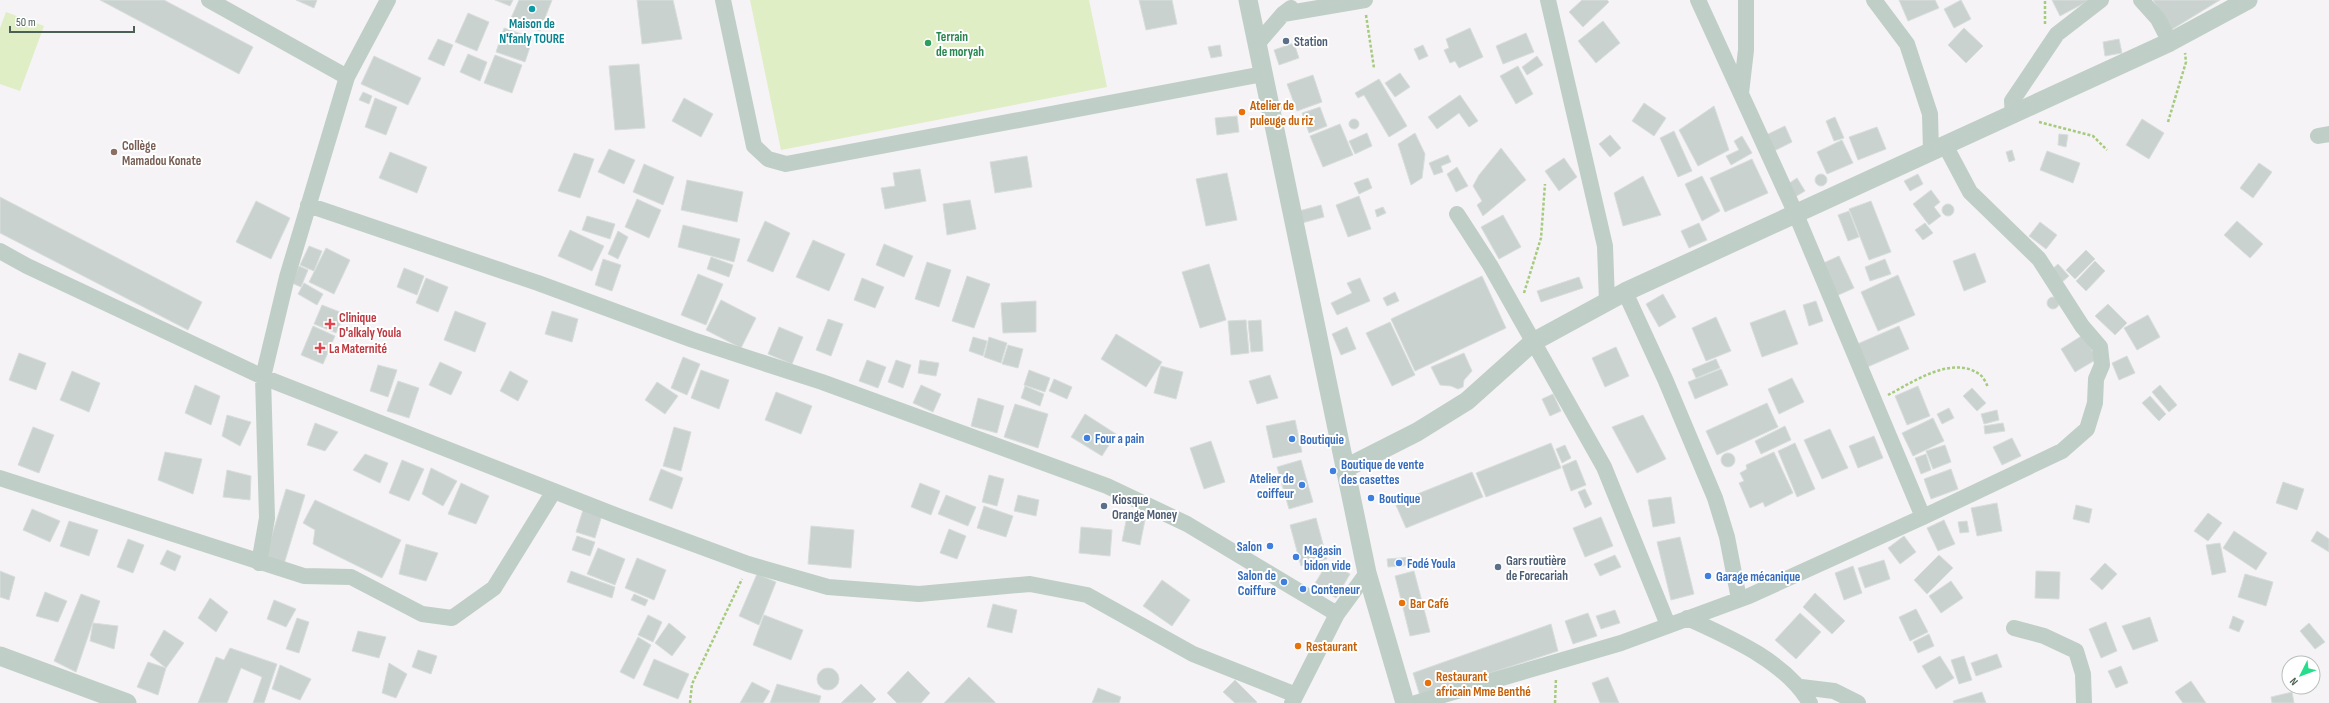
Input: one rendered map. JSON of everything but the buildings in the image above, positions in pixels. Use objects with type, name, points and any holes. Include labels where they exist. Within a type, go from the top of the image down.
[{"type":"street","points":[[209,0],[347,77]]},
{"type":"street","points":[[259,563],[266,518],[263,377],[287,277],[347,77],[388,0]]},
{"type":"street","points":[[723,0],[754,146],[768,159],[786,164],[1264,74]]},
{"type":"street","points":[[1248,0],[1344,469],[1367,573],[1405,703]]},
{"type":"street","points":[[1258,43],[1283,14],[1304,0]]},
{"type":"street","points":[[1283,14],[1364,0]]},
{"type":"street","points":[[1548,0],[1606,246],[1607,302]]},
{"type":"street","points":[[1698,0],[1795,212],[1923,517]]},
{"type":"street","points":[[1741,93],[1746,50],[1746,0]]},
{"type":"street","points":[[1416,703],[1621,643],[1668,624],[1739,600],[1923,517],[2062,451],[2087,429],[2095,403],[2096,379],[2102,365],[2100,347],[2082,326],[2039,258],[1970,192],[1938,148],[1930,114],[1908,44],[1874,0]]},
{"type":"street","points":[[2013,115],[2012,101],[2057,34],[2102,0]]},
{"type":"street","points":[[2141,0],[2177,39]]},
{"type":"street","points":[[1344,469],[1417,432],[1466,401],[1533,342],[1625,292],[1795,212],[2013,115],[2177,39],[2248,0]]},
{"type":"street","points":[[308,205],[538,283],[693,340],[822,382],[1107,486],[1187,524],[1338,614]]},
{"type":"street","points":[[1457,214],[1513,305],[1604,467],[1668,624]]},
{"type":"street","points":[[0,251],[34,270],[263,377],[554,491],[748,564],[828,587],[919,594],[1030,584],[1087,595],[1193,654],[1294,699],[1338,614],[1367,573]]},
{"type":"street","points":[[1625,292],[1666,379],[1715,498],[1727,537],[1739,600]]},
{"type":"street","points":[[0,478],[259,563],[304,576],[351,577],[422,614],[452,618],[494,588],[554,491]]},
{"type":"street","points":[[1687,618],[1748,646],[1801,687],[1810,703]]},
{"type":"street","points":[[2014,628],[2044,636],[2076,652],[2083,674],[2084,703]]},
{"type":"street","points":[[0,656],[127,703]]},
{"type":"street","points":[[1801,687],[1834,691],[1858,703]]},
{"type":"path","points":[[1364,0],[1374,68]]},
{"type":"path","points":[[2168,122],[2186,62],[2177,39]]},
{"type":"path","points":[[2013,115],[2093,136],[2107,150]]},
{"type":"path","points":[[1513,305],[1522,297],[1541,238],[1546,184]]},
{"type":"path","points":[[1875,401],[1930,374],[1957,367],[1980,374],[1988,387]]},
{"type":"path","points":[[690,703],[692,684],[748,564]]},
{"type":"path","points":[[1555,703],[1556,663]]},
{"type":"green space","name":"Terrain de moryah","points":[[750,0],[1089,0],[1107,87],[781,150]]},
{"type":"green space","points":[[6,12],[44,26],[20,91],[0,84],[0,28]]},
{"type":"place","name":"Maison de N'fanly TOURE","points":[[532,9]]},
{"type":"place","name":"Station","points":[[1286,41]]},
{"type":"place","name":"Terrain de moryah","points":[[928,43]]},
{"type":"place","name":"Atelier de puleuge du riz","points":[[1242,112]]},
{"type":"place","name":"Collège Mamadou Konate","points":[[114,152]]},
{"type":"place","name":"Clinique D'alkaly Youla","points":[[330,324]]},
{"type":"place","name":"La Maternité","points":[[320,348]]},
{"type":"place","name":"Four a pain","points":[[1087,438]]},
{"type":"place","name":"Boutiquie","points":[[1292,439]]},
{"type":"place","name":"Boutique de vente des casettes","points":[[1333,471]]},
{"type":"place","name":"Atelier de coiffeur","points":[[1302,485]]},
{"type":"place","name":"Boutique","points":[[1371,498]]},
{"type":"place","name":"Kiosque Orange Money","points":[[1104,506]]},
{"type":"place","name":"Salon","points":[[1270,546]]},
{"type":"place","name":"Magasin bidon vide","points":[[1296,557]]},
{"type":"place","name":"Fodé Youla","points":[[1399,563]]},
{"type":"place","name":"Gars routière de Forecariah","points":[[1498,567]]},
{"type":"place","name":"Garage mécanique","points":[[1708,576]]},
{"type":"place","name":"Salon de Coiffure","points":[[1284,582]]},
{"type":"place","name":"Conteneur","points":[[1303,589]]},
{"type":"place","name":"Bar Café","points":[[1402,603]]},
{"type":"place","name":"Restaurant","points":[[1298,646]]},
{"type":"place","name":"Restaurant africain Mme Benthé","points":[[1428,683]]}]
